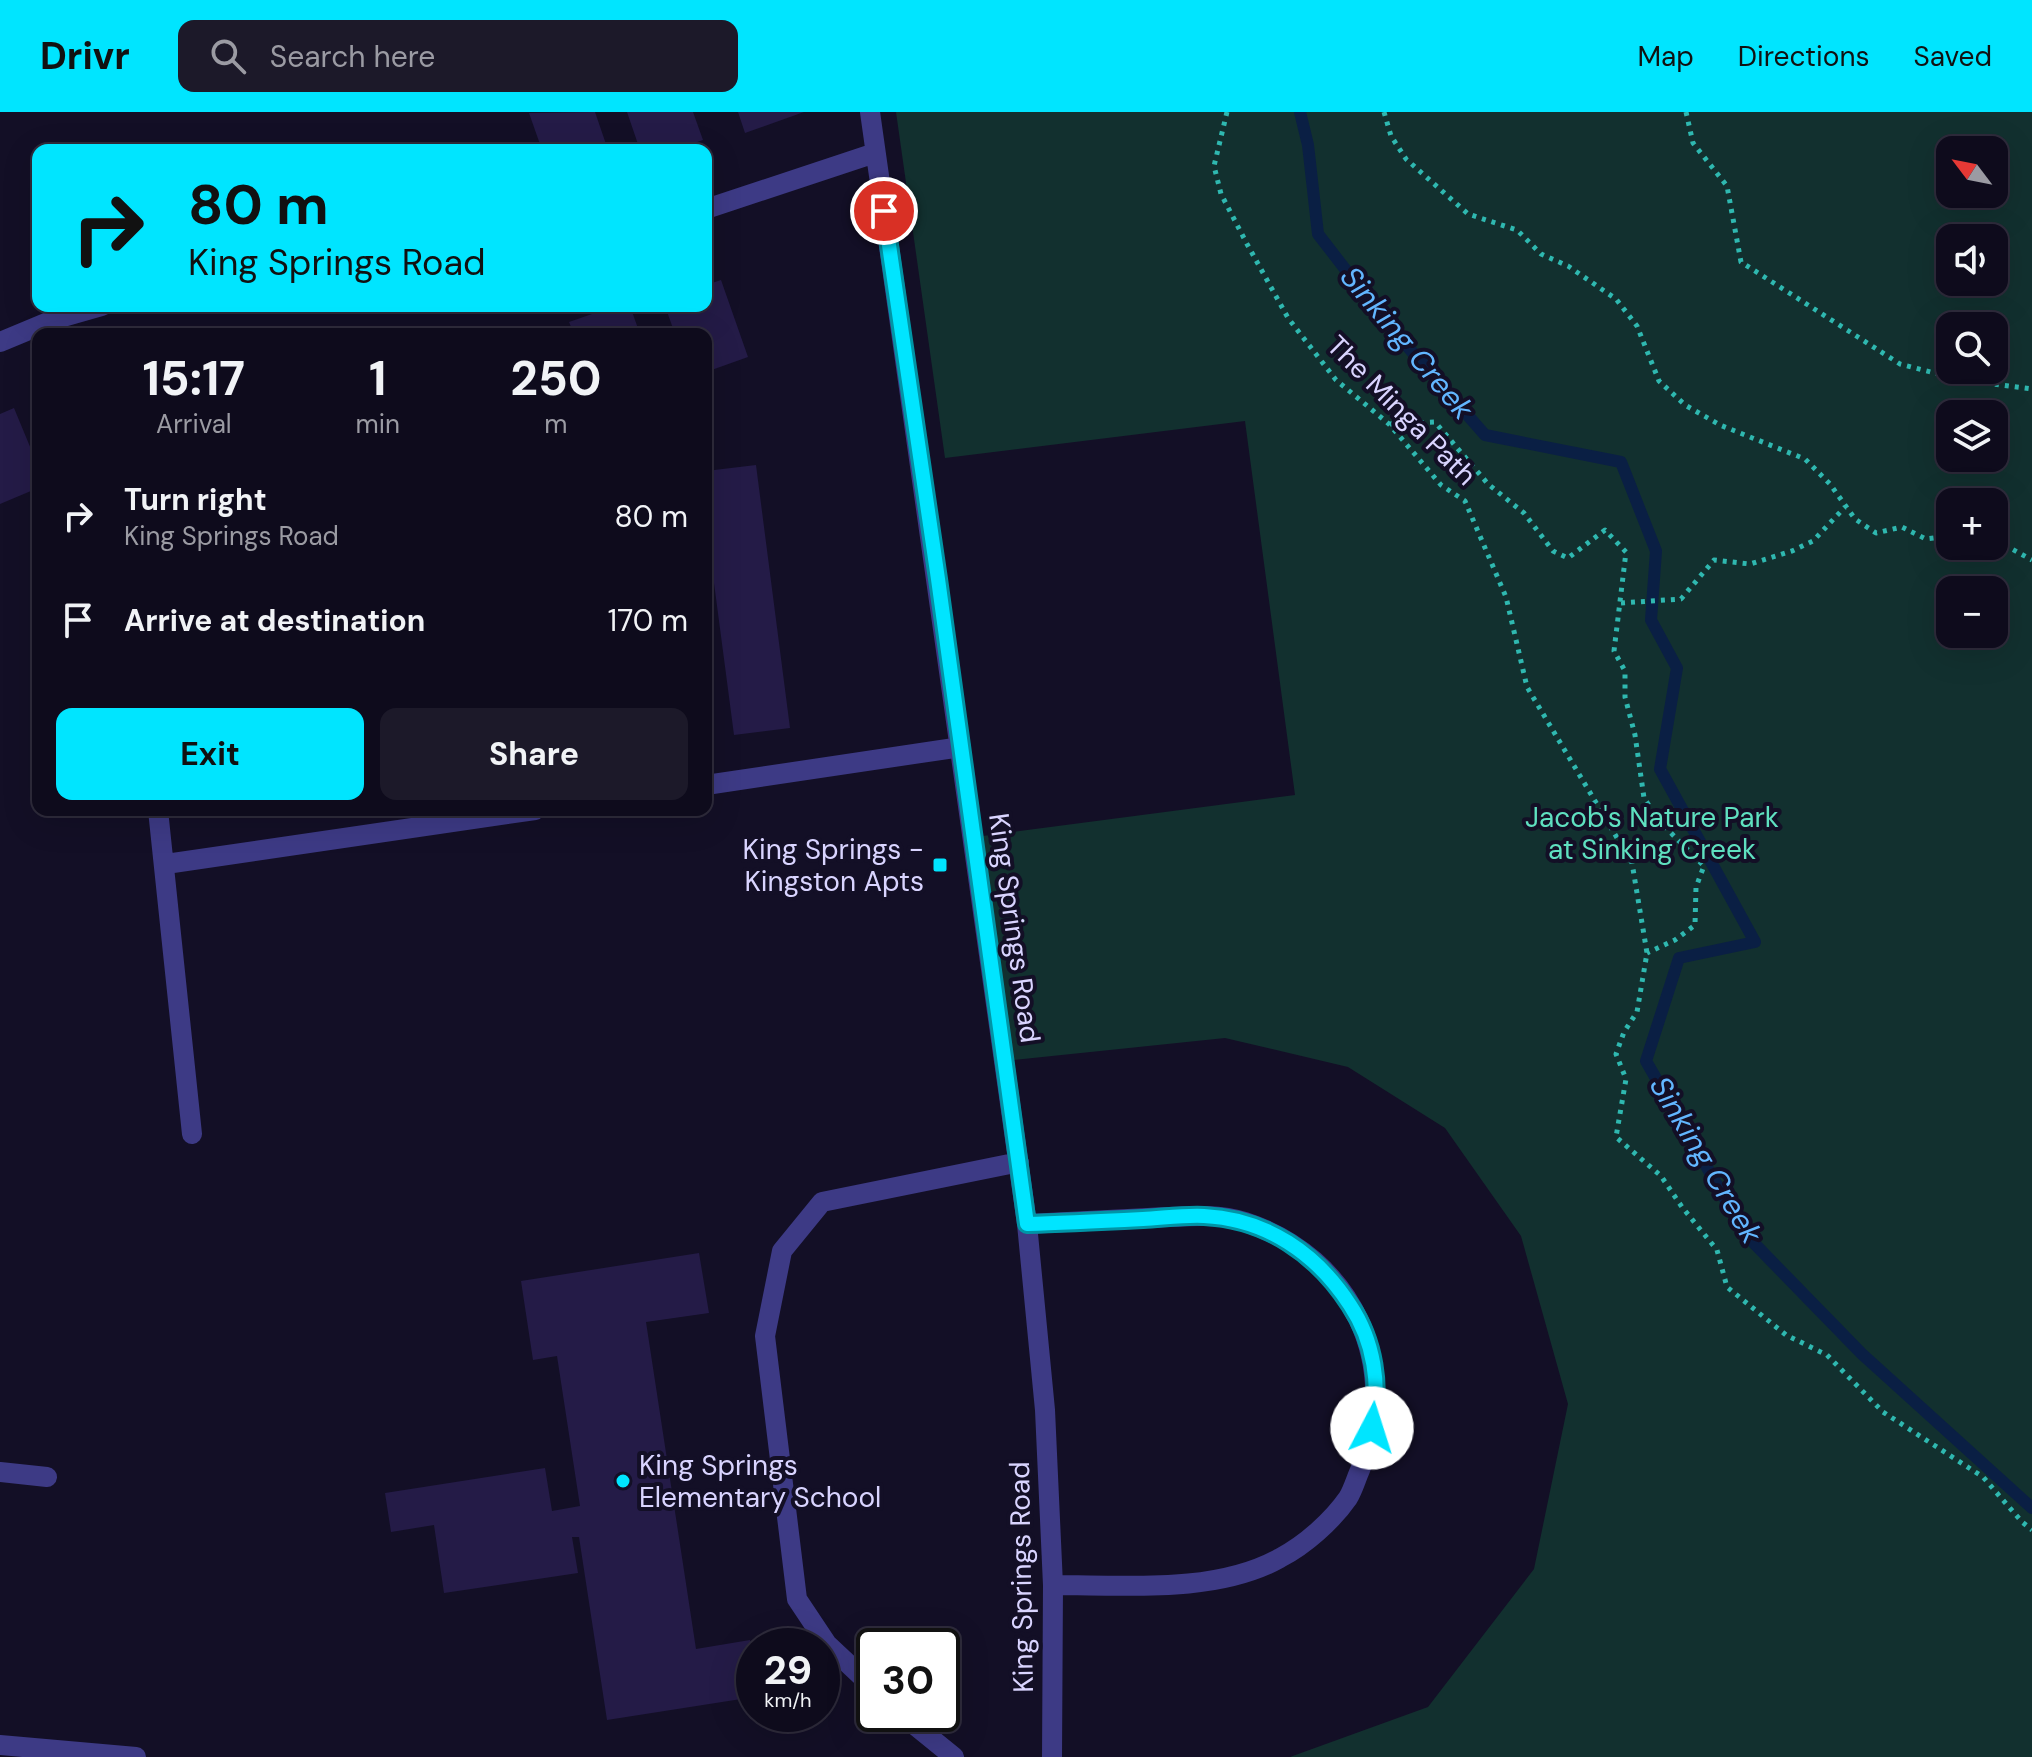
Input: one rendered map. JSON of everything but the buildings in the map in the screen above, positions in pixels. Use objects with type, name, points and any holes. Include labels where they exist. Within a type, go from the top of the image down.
[{"type":"street","name":"King Springs Road","points":[[870,112],[1027,1224],[1045,1410],[1053,1585],[1052,1757]]},
{"type":"street","points":[[712,207],[875,153]]},
{"type":"street","points":[[34,328],[81,312]]},
{"type":"street","points":[[0,342],[32,329]]},
{"type":"street","points":[[712,784],[961,747]]},
{"type":"street","points":[[159,816],[192,1134]]},
{"type":"street","points":[[166,864],[494,816]]},
{"type":"street","points":[[856,1671],[827,1644],[797,1599],[765,1336],[782,1251],[822,1202],[1019,1162]]},
{"type":"street","points":[[1027,1224],[1204,1216],[1242,1221],[1283,1237],[1312,1258],[1340,1290],[1361,1322],[1374,1363],[1377,1405],[1367,1451],[1348,1497],[1319,1530],[1280,1559],[1230,1577],[1164,1585],[1053,1585]]},
{"type":"street","points":[[0,1472],[47,1477]]},
{"type":"street","points":[[923,1732],[954,1757]]},
{"type":"street","points":[[0,1745],[136,1757]]},
{"type":"path","name":"The Minga Path","points":[[1227,112],[1214,166],[1221,194],[1247,244],[1288,318],[1336,380],[1389,424],[1441,485],[1465,501],[1506,597],[1527,687],[1632,863],[1647,953],[1637,1012],[1624,1032],[1616,1054],[1626,1079],[1616,1137],[1661,1176],[1717,1250],[1727,1287],[1786,1335],[1827,1355],[1883,1412],[1983,1477],[2032,1530]]},
{"type":"path","points":[[1384,112],[1391,136],[1406,159],[1468,214],[1517,230],[1541,254],[1568,266],[1616,299],[1637,326],[1659,381],[1685,405],[1720,425],[1805,459],[1830,484],[1855,519],[1876,533],[1902,527],[1926,539],[1936,538]]},
{"type":"path","points":[[1686,112],[1693,143],[1727,186],[1741,262],[1900,364],[1962,380],[2032,389]]},
{"type":"path","points":[[1389,424],[1435,422],[1488,484],[1524,513],[1553,551],[1568,558],[1605,530],[1626,552],[1614,651],[1625,671],[1625,697],[1635,735],[1644,798],[1660,822],[1704,866],[1696,887],[1695,925],[1675,940],[1647,953]]},
{"type":"path","points":[[1621,603],[1681,599],[1714,560],[1750,564],[1792,551],[1813,541],[1845,507]]},
{"type":"path","points":[[2008,548],[2032,560]]},
{"type":"green space","name":"Jacob's Nature Park at Sinking Creek","points":[[896,112],[2032,112],[2032,1757],[1290,1757],[1428,1707],[1534,1569],[1568,1404],[1521,1236],[1445,1128],[1348,1067],[1225,1038],[1004,1061],[975,837],[1295,795],[1245,421],[945,458]]},
{"type":"waterway","name":"Sinking Creek","points":[[1300,112],[1308,145],[1318,234],[1386,322],[1485,435],[1621,462],[1656,551],[1651,620],[1677,668],[1660,769],[1755,942],[1679,958],[1646,1061],[1745,1234],[1862,1354],[2032,1508]]},
{"type":"place","name":"King Springs - Kingston Apts","points":[[940,865]]},
{"type":"place","name":"King Springs Elementary School","points":[[623,1481]]},
{"type":"route","points":[[884,211],[1027,1224],[1204,1216],[1242,1221],[1283,1237],[1312,1258],[1340,1290],[1361,1322],[1374,1363],[1377,1405],[1372,1428]]}]
